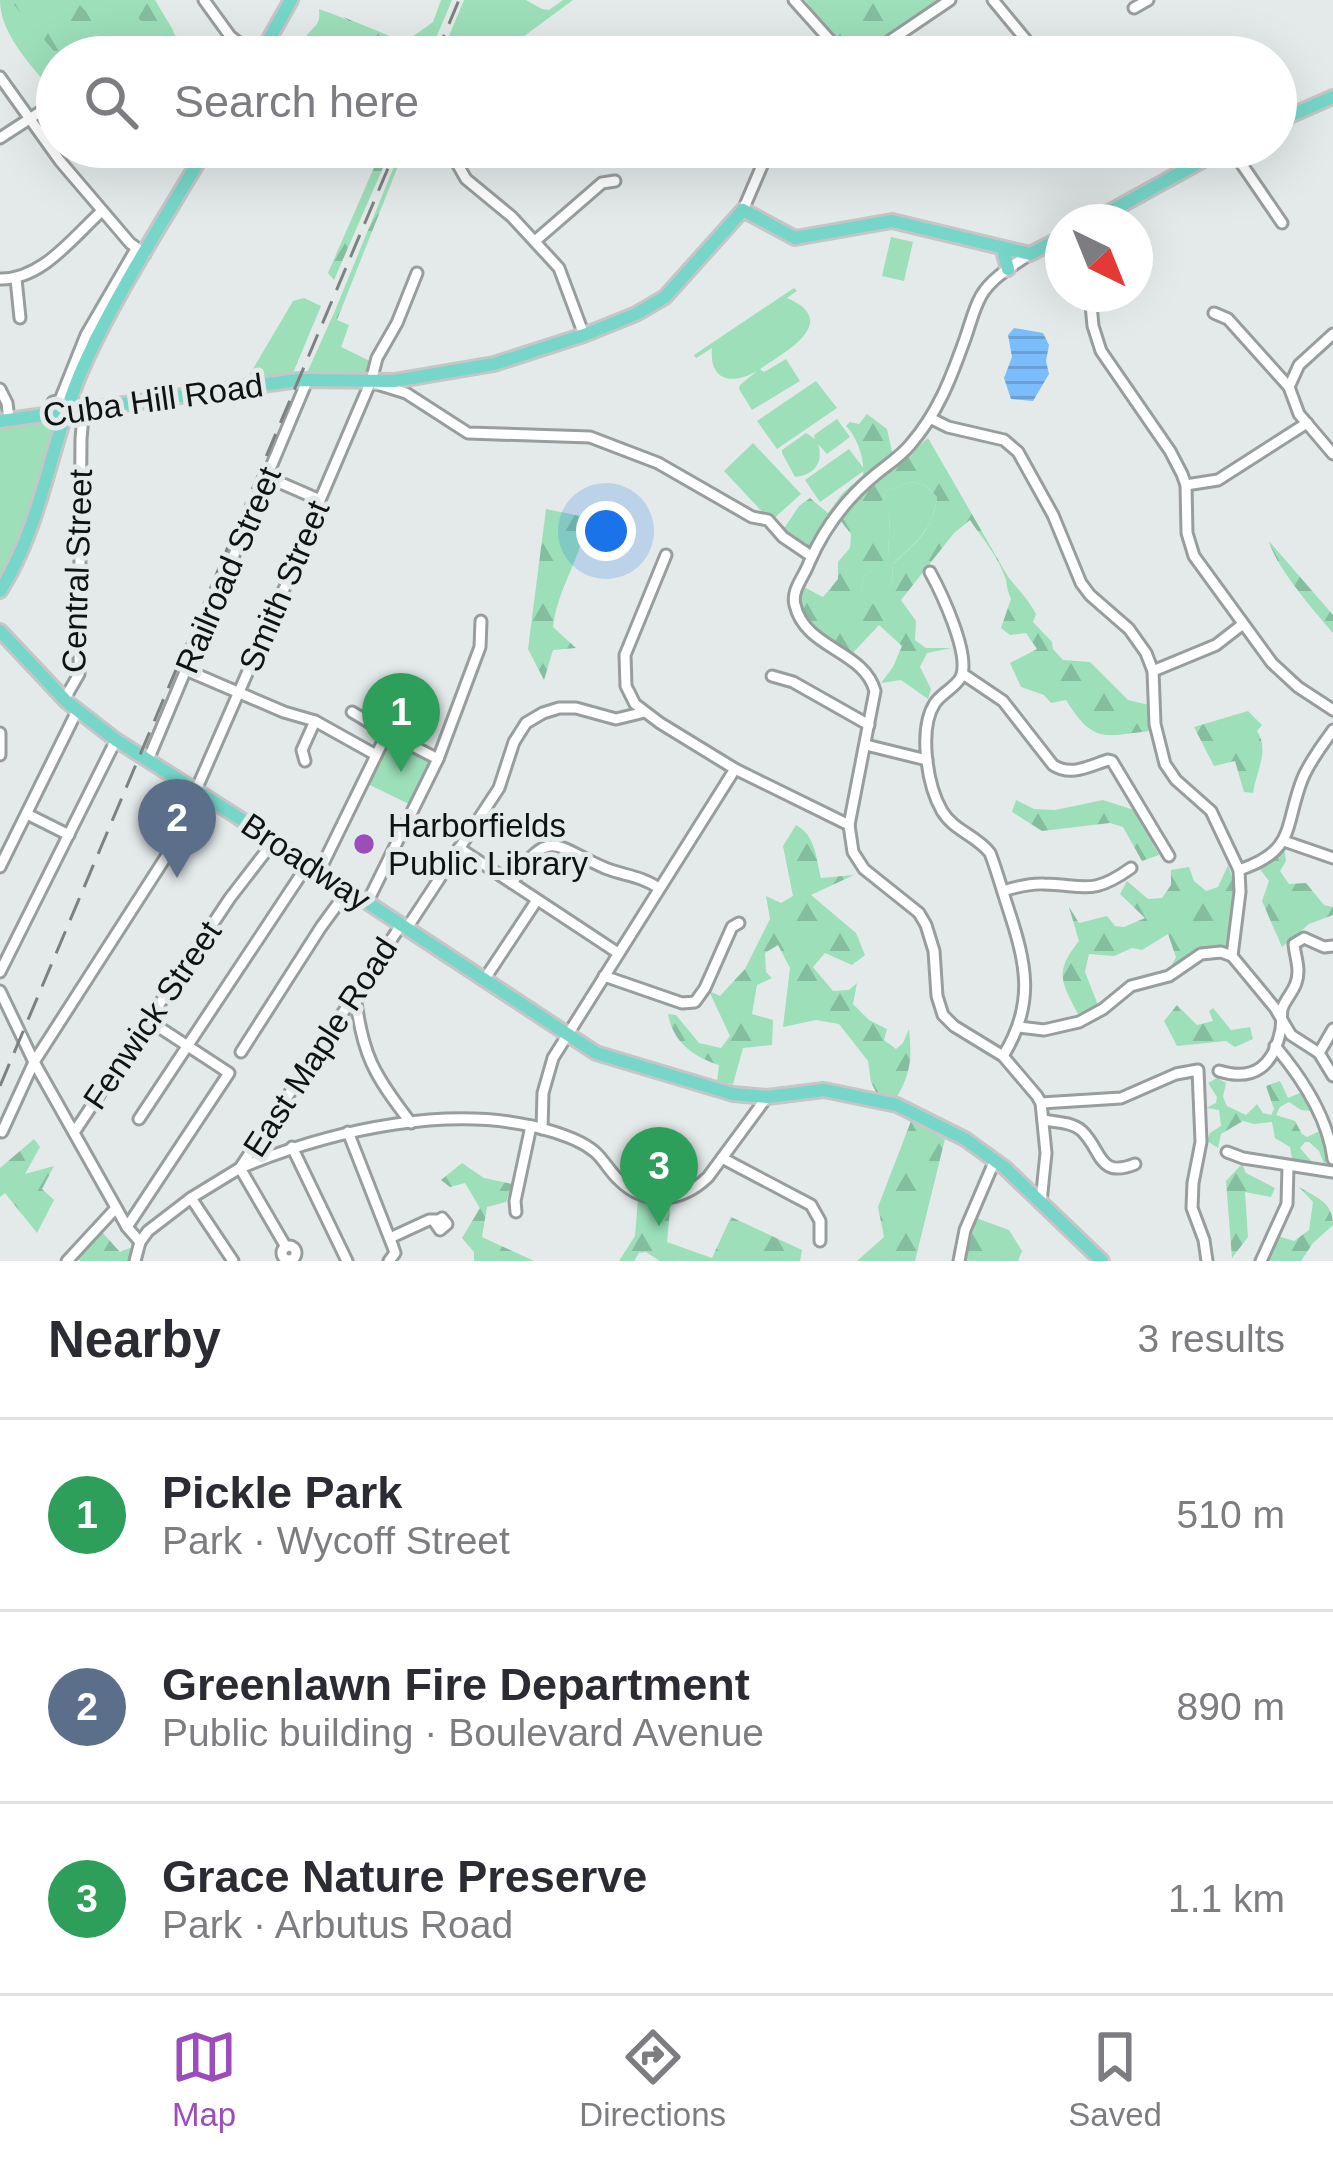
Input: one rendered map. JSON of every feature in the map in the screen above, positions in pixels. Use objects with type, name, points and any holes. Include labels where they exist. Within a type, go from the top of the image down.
[{"type":"main road","points":[[270,36],[291,0]]},
{"type":"main road","points":[[1297,113],[1333,98]]},
{"type":"main road","points":[[0,591],[31,526],[81,373],[140,251],[193,168]]},
{"type":"main road","points":[[1123,204],[1187,168]]},
{"type":"main road","points":[[743,210],[795,238],[892,221],[1030,254],[1045,246]]},
{"type":"main road","name":"Cuba Hill Road","points":[[4,420],[303,380],[415,379],[494,364],[584,335],[665,297],[743,210]]},
{"type":"main road","points":[[1006,248],[1008,269]]},
{"type":"main road","points":[[81,373],[78,398],[95,408]]},
{"type":"main road","points":[[406,393],[415,379]]},
{"type":"main road","name":"Broadway","points":[[0,631],[64,700],[116,740],[596,1053],[734,1094],[767,1097],[824,1090],[897,1105],[965,1139],[995,1160],[1102,1261]]},
{"type":"street","points":[[204,0],[230,36]]},
{"type":"street","points":[[794,0],[826,36]]},
{"type":"street","points":[[897,36],[950,0]]},
{"type":"street","points":[[993,0],[1023,36]]},
{"type":"street","points":[[1133,8],[1148,0]]},
{"type":"street","points":[[0,76],[36,127]]},
{"type":"street","points":[[0,138],[36,116]]},
{"type":"street","points":[[53,402],[59,400],[86,334],[140,251],[65,168]]},
{"type":"street","points":[[460,168],[559,268],[584,335]]},
{"type":"street","points":[[743,210],[761,168]]},
{"type":"street","points":[[1244,168],[1282,223]]},
{"type":"street","points":[[535,241],[602,183],[615,181]]},
{"type":"street","points":[[0,279],[16,279],[37,270],[102,211]]},
{"type":"street","points":[[1030,254],[982,294],[932,419],[906,451],[845,502],[811,556],[794,601],[818,640],[859,666],[872,681],[875,691],[850,839],[858,862],[920,913],[934,951],[943,1015],[1003,1056],[1041,1103],[1046,1153],[1041,1202]]},
{"type":"street","name":"Smith Street","points":[[2,1132],[34,1061],[200,793],[377,358],[398,323],[418,273]]},
{"type":"street","points":[[16,279],[20,318]]},
{"type":"street","points":[[1092,312],[1101,351],[1171,451],[1186,485],[1187,533],[1194,556],[1285,676],[1333,710]]},
{"type":"street","points":[[1214,314],[1228,319],[1289,387],[1306,423],[1333,454]]},
{"type":"street","points":[[1289,387],[1299,365],[1333,334]]},
{"type":"street","name":"Railroad Street","points":[[148,760],[303,380]]},
{"type":"street","points":[[371,381],[406,393],[468,433],[590,437],[658,463],[752,517],[768,520],[811,556]]},
{"type":"street","points":[[0,389],[7,403],[4,420]]},
{"type":"street","name":"Central Street","points":[[64,700],[80,674],[81,439],[83,416],[95,408]]},
{"type":"street","name":"Central Street","points":[[67,411],[81,439]]},
{"type":"street","points":[[932,419],[1004,440],[1018,452],[1053,515],[1081,583],[1130,629],[1146,653],[1153,670],[1156,724],[1165,764],[1211,811],[1239,870],[1232,956]]},
{"type":"street","points":[[1186,485],[1218,480],[1306,423]]},
{"type":"street","points":[[267,476],[320,500]]},
{"type":"street","points":[[666,555],[625,655],[626,686],[635,704],[735,769],[849,826]]},
{"type":"street","points":[[930,572],[946,602],[962,653],[962,674],[932,706],[927,760],[938,804],[958,830],[984,846],[994,864],[1024,964],[1019,1027],[1003,1056]]},
{"type":"street","points":[[367,903],[438,759],[480,646],[481,621]]},
{"type":"street","points":[[1153,670],[1216,645],[1243,624]]},
{"type":"street","points":[[186,670],[315,721],[376,755]]},
{"type":"street","points":[[962,674],[1003,701],[1053,765],[1063,771],[1112,761],[1169,856]]},
{"type":"street","points":[[772,676],[793,682],[869,725]]},
{"type":"street","name":"East Maple Road","points":[[140,1242],[191,1198],[240,1168],[499,788],[514,742],[526,723],[560,707],[616,719],[645,712]]},
{"type":"street","points":[[0,867],[77,711]]},
{"type":"street","points":[[352,712],[438,759]]},
{"type":"street","points":[[305,761],[302,750],[315,721]]},
{"type":"street","points":[[1239,870],[1262,860],[1285,841],[1306,770],[1333,730]]},
{"type":"street","points":[[0,733],[0,755]]},
{"type":"street","points":[[139,1119],[313,868],[387,733]]},
{"type":"street","points":[[0,972],[116,740]]},
{"type":"street","points":[[866,746],[927,760]]},
{"type":"street","points":[[541,1123],[553,1058],[735,769]]},
{"type":"street","points":[[27,814],[69,835]]},
{"type":"street","name":"Fenwick Street","points":[[75,1132],[230,898],[274,841]]},
{"type":"street","points":[[1285,841],[1333,858]]},
{"type":"street","points":[[512,883],[534,854],[560,845],[659,888]]},
{"type":"street","points":[[459,848],[618,953]]},
{"type":"street","points":[[1003,891],[1035,884],[1090,887],[1131,868]]},
{"type":"street","points":[[241,1052],[348,890]]},
{"type":"street","points":[[484,980],[537,900]]},
{"type":"street","points":[[604,976],[682,1003],[695,1002],[732,927],[739,923]]},
{"type":"street","points":[[1219,1071],[1256,1072],[1269,1061],[1282,1008],[1298,974],[1294,944],[1304,938],[1333,946]]},
{"type":"street","points":[[1019,1027],[1044,1030],[1076,1023],[1131,986],[1169,976],[1202,955],[1221,952],[1232,956],[1292,1035],[1319,1053],[1333,1076]]},
{"type":"street","points":[[0,992],[116,1208],[140,1242],[135,1261]]},
{"type":"street","points":[[356,994],[368,1058],[411,1123]]},
{"type":"street","points":[[127,1227],[229,1072],[148,1020]]},
{"type":"street","points":[[1319,1053],[1333,1029]]},
{"type":"street","points":[[1275,1046],[1310,1093],[1331,1142],[1333,1159]]},
{"type":"street","points":[[1041,1103],[1121,1098],[1198,1070],[1202,1142],[1192,1208],[1207,1261]]},
{"type":"street","points":[[286,1247],[240,1168],[292,1148],[348,1132],[411,1123],[473,1120],[530,1127],[541,1123],[591,1149],[631,1191],[673,1198],[698,1186],[767,1097]]},
{"type":"street","points":[[1043,1120],[1076,1127],[1098,1157],[1113,1168],[1135,1164]]},
{"type":"street","points":[[516,1212],[530,1127]]},
{"type":"street","points":[[348,1132],[395,1253],[389,1261]]},
{"type":"street","points":[[292,1148],[347,1261]]},
{"type":"street","points":[[1227,1152],[1333,1172]]},
{"type":"street","points":[[722,1158],[812,1204],[820,1221],[820,1241]]},
{"type":"street","points":[[959,1261],[965,1230],[995,1160]]},
{"type":"street","points":[[1261,1261],[1288,1204],[1288,1166]]},
{"type":"street","points":[[191,1198],[233,1261]]},
{"type":"street","points":[[67,1261],[116,1208]]},
{"type":"street","points":[[390,1238],[437,1220]]},
{"type":"green space","points":[[0,0],[153,0],[176,36],[36,36],[36,72],[12,39]]},
{"type":"green space","points":[[10,0],[75,0],[113,36],[41,36]]},
{"type":"green space","points":[[127,0],[155,0],[174,36],[165,36],[140,20]]},
{"type":"green space","points":[[441,0],[452,0],[437,36],[413,36],[433,22]]},
{"type":"green space","points":[[464,0],[526,0],[549,10],[563,0],[573,0],[524,36],[449,36]]},
{"type":"green space","points":[[805,0],[937,2],[887,36],[834,36]]},
{"type":"green space","points":[[319,9],[374,36],[307,36],[318,22]]},
{"type":"green space","points":[[343,17],[390,36],[375,36]]},
{"type":"green space","points":[[374,168],[383,168],[334,280],[328,273]]},
{"type":"green space","points":[[393,168],[397,168],[337,320],[334,313]]},
{"type":"green space","points":[[891,237],[913,242],[904,281],[882,276]]},
{"type":"green space","points":[[794,288],[797,291],[787,298],[803,307],[810,317],[809,327],[793,346],[760,369],[764,372],[786,359],[800,381],[752,410],[739,389],[757,371],[724,378],[714,368],[712,348],[694,355]]},
{"type":"green space","points":[[304,298],[321,306],[293,373],[250,374],[293,301]]},
{"type":"green space","points":[[334,313],[349,325],[341,347],[370,361],[366,374],[306,375]]},
{"type":"green space","points":[[816,381],[837,408],[777,449],[757,421]]},
{"type":"green space","points":[[867,414],[887,429],[893,456],[832,517],[805,555],[775,524],[785,527],[810,498],[828,513],[863,475],[859,449],[846,426],[859,424]]},
{"type":"green space","points":[[61,417],[29,523],[0,585],[0,426]]},
{"type":"green space","points":[[837,419],[850,437],[827,454],[818,444],[816,466],[795,477],[782,450],[806,433],[815,439],[814,435]]},
{"type":"green space","points":[[928,438],[1007,575],[1033,608],[1033,622],[1053,649],[1063,660],[1090,662],[1128,700],[1149,705],[1150,731],[1101,734],[1084,724],[1066,700],[1051,703],[1044,695],[1021,687],[1010,663],[1037,649],[1026,633],[1010,635],[1001,628],[1011,599],[1006,580],[970,520],[954,533],[901,600],[916,621],[915,640],[926,648],[952,648],[927,653],[920,667],[931,689],[928,699],[901,680],[881,683],[902,646],[879,625],[849,657],[813,627],[802,609],[804,587],[823,597],[838,579],[838,562],[850,548],[851,534],[840,520],[854,501]],"holes":[[[911,482],[925,485],[937,497],[932,519],[893,564],[892,583],[864,613],[868,599],[861,590],[864,576],[888,558],[890,517],[882,502],[886,491]]]},
{"type":"green space","points":[[753,443],[801,494],[771,521],[724,471]]},
{"type":"green space","points":[[849,449],[865,470],[820,502],[805,480]]},
{"type":"green space","points":[[911,482],[925,485],[937,497],[932,519],[893,564],[892,583],[863,616],[864,576],[888,557],[890,517],[882,503],[886,491]]},
{"type":"green space","points":[[546,509],[580,516],[584,534],[553,627],[576,648],[553,650],[544,680],[528,649]]},
{"type":"green space","points":[[1269,541],[1333,615],[1333,633],[1287,576]]},
{"type":"green space","points":[[1248,711],[1262,725],[1257,731],[1262,753],[1253,793],[1244,792],[1235,761],[1214,766],[1194,727]]},
{"type":"green space","points":[[393,739],[433,760],[411,805],[368,784]]},
{"type":"green space","points":[[1016,800],[1034,809],[1055,810],[1103,800],[1134,810],[1159,855],[1142,861],[1123,827],[1110,823],[1042,831],[1012,812]]},
{"type":"green space","points":[[796,825],[811,841],[821,878],[854,875],[811,895],[856,933],[865,955],[852,965],[825,953],[813,967],[833,991],[849,990],[857,983],[853,1004],[887,1029],[884,1040],[896,1049],[909,1029],[909,1066],[896,1099],[876,1092],[868,1061],[839,1024],[816,1020],[783,1027],[790,968],[778,945],[765,953],[766,972],[772,978],[757,985],[752,1014],[773,1020],[772,1045],[743,1048],[733,1084],[717,1082],[719,1065],[701,1058],[674,1033],[668,1014],[676,1015],[699,1043],[721,1048],[730,1036],[709,991],[720,996],[745,969],[770,919],[766,896],[781,903],[793,896],[783,846]]},
{"type":"green space","points":[[1284,848],[1286,861],[1280,871],[1289,884],[1306,883],[1324,905],[1333,907],[1333,915],[1309,924],[1282,947],[1262,901],[1269,881],[1259,868]]},
{"type":"green space","points":[[1228,865],[1234,884],[1229,949],[1200,951],[1169,971],[1176,957],[1168,934],[1142,950],[1132,948],[1114,956],[1089,954],[1085,972],[1098,1005],[1078,1014],[1063,977],[1066,961],[1079,941],[1069,907],[1079,923],[1107,916],[1115,926],[1124,927],[1145,918],[1120,894],[1127,881],[1148,899],[1162,898],[1171,885],[1171,870],[1189,867],[1194,881],[1206,891],[1218,887]]},
{"type":"green space","points":[[1177,1005],[1197,1025],[1213,1021],[1209,1011],[1213,1008],[1231,1030],[1250,1027],[1253,1039],[1235,1047],[1226,1041],[1177,1046],[1164,1021]]},
{"type":"green space","points":[[1217,1078],[1226,1083],[1223,1097],[1227,1106],[1246,1115],[1257,1104],[1271,1115],[1274,1109],[1266,1086],[1280,1081],[1288,1098],[1305,1091],[1311,1111],[1289,1102],[1276,1115],[1295,1121],[1307,1137],[1320,1131],[1329,1153],[1325,1166],[1309,1142],[1300,1148],[1313,1163],[1292,1158],[1290,1147],[1275,1138],[1272,1122],[1243,1121],[1221,1134],[1218,1148],[1207,1141],[1221,1126],[1219,1110],[1206,1108],[1216,1103],[1208,1083]]},
{"type":"green space","points":[[911,1121],[945,1139],[915,1261],[857,1261],[884,1237],[878,1207]]},
{"type":"green space","points":[[34,1139],[40,1147],[25,1174],[54,1166],[42,1189],[54,1200],[37,1233],[5,1193],[0,1197],[0,1168]]},
{"type":"green space","points":[[462,1163],[484,1178],[512,1184],[506,1202],[487,1207],[482,1237],[534,1261],[474,1261],[474,1252],[462,1238],[480,1208],[465,1183],[450,1187],[441,1180]]},
{"type":"green space","points":[[1242,1164],[1246,1173],[1275,1188],[1271,1197],[1245,1192],[1248,1237],[1232,1258],[1226,1181]]},
{"type":"green space","points":[[1299,1187],[1327,1206],[1333,1225],[1301,1261],[1263,1261],[1278,1236],[1294,1241],[1309,1230],[1313,1202]]},
{"type":"green space","points":[[638,1198],[652,1208],[670,1209],[667,1242],[712,1258],[731,1217],[802,1250],[800,1261],[660,1261],[646,1252],[634,1261],[619,1261],[635,1236]]},
{"type":"green space","points":[[976,1218],[1009,1230],[1022,1251],[1018,1261],[965,1261]]},
{"type":"green space","points":[[101,1231],[120,1252],[135,1246],[131,1261],[80,1261],[77,1257]]},
{"type":"water","points":[[1014,328],[1043,333],[1049,345],[1049,374],[1033,401],[1011,399],[1004,378],[1012,357],[1008,335]]},
{"type":"railway","points":[[444,36],[459,0]]},
{"type":"railway","points":[[0,1086],[388,168]]},
{"type":"place","name":"Pickle Park","points":[[401,772]]},
{"type":"place","name":"Harborfields Public Library","points":[[364,844]]},
{"type":"place","name":"Greenlawn Fire Department","points":[[177,878]]},
{"type":"place","name":"Grace Nature Preserve","points":[[659,1226]]}]
